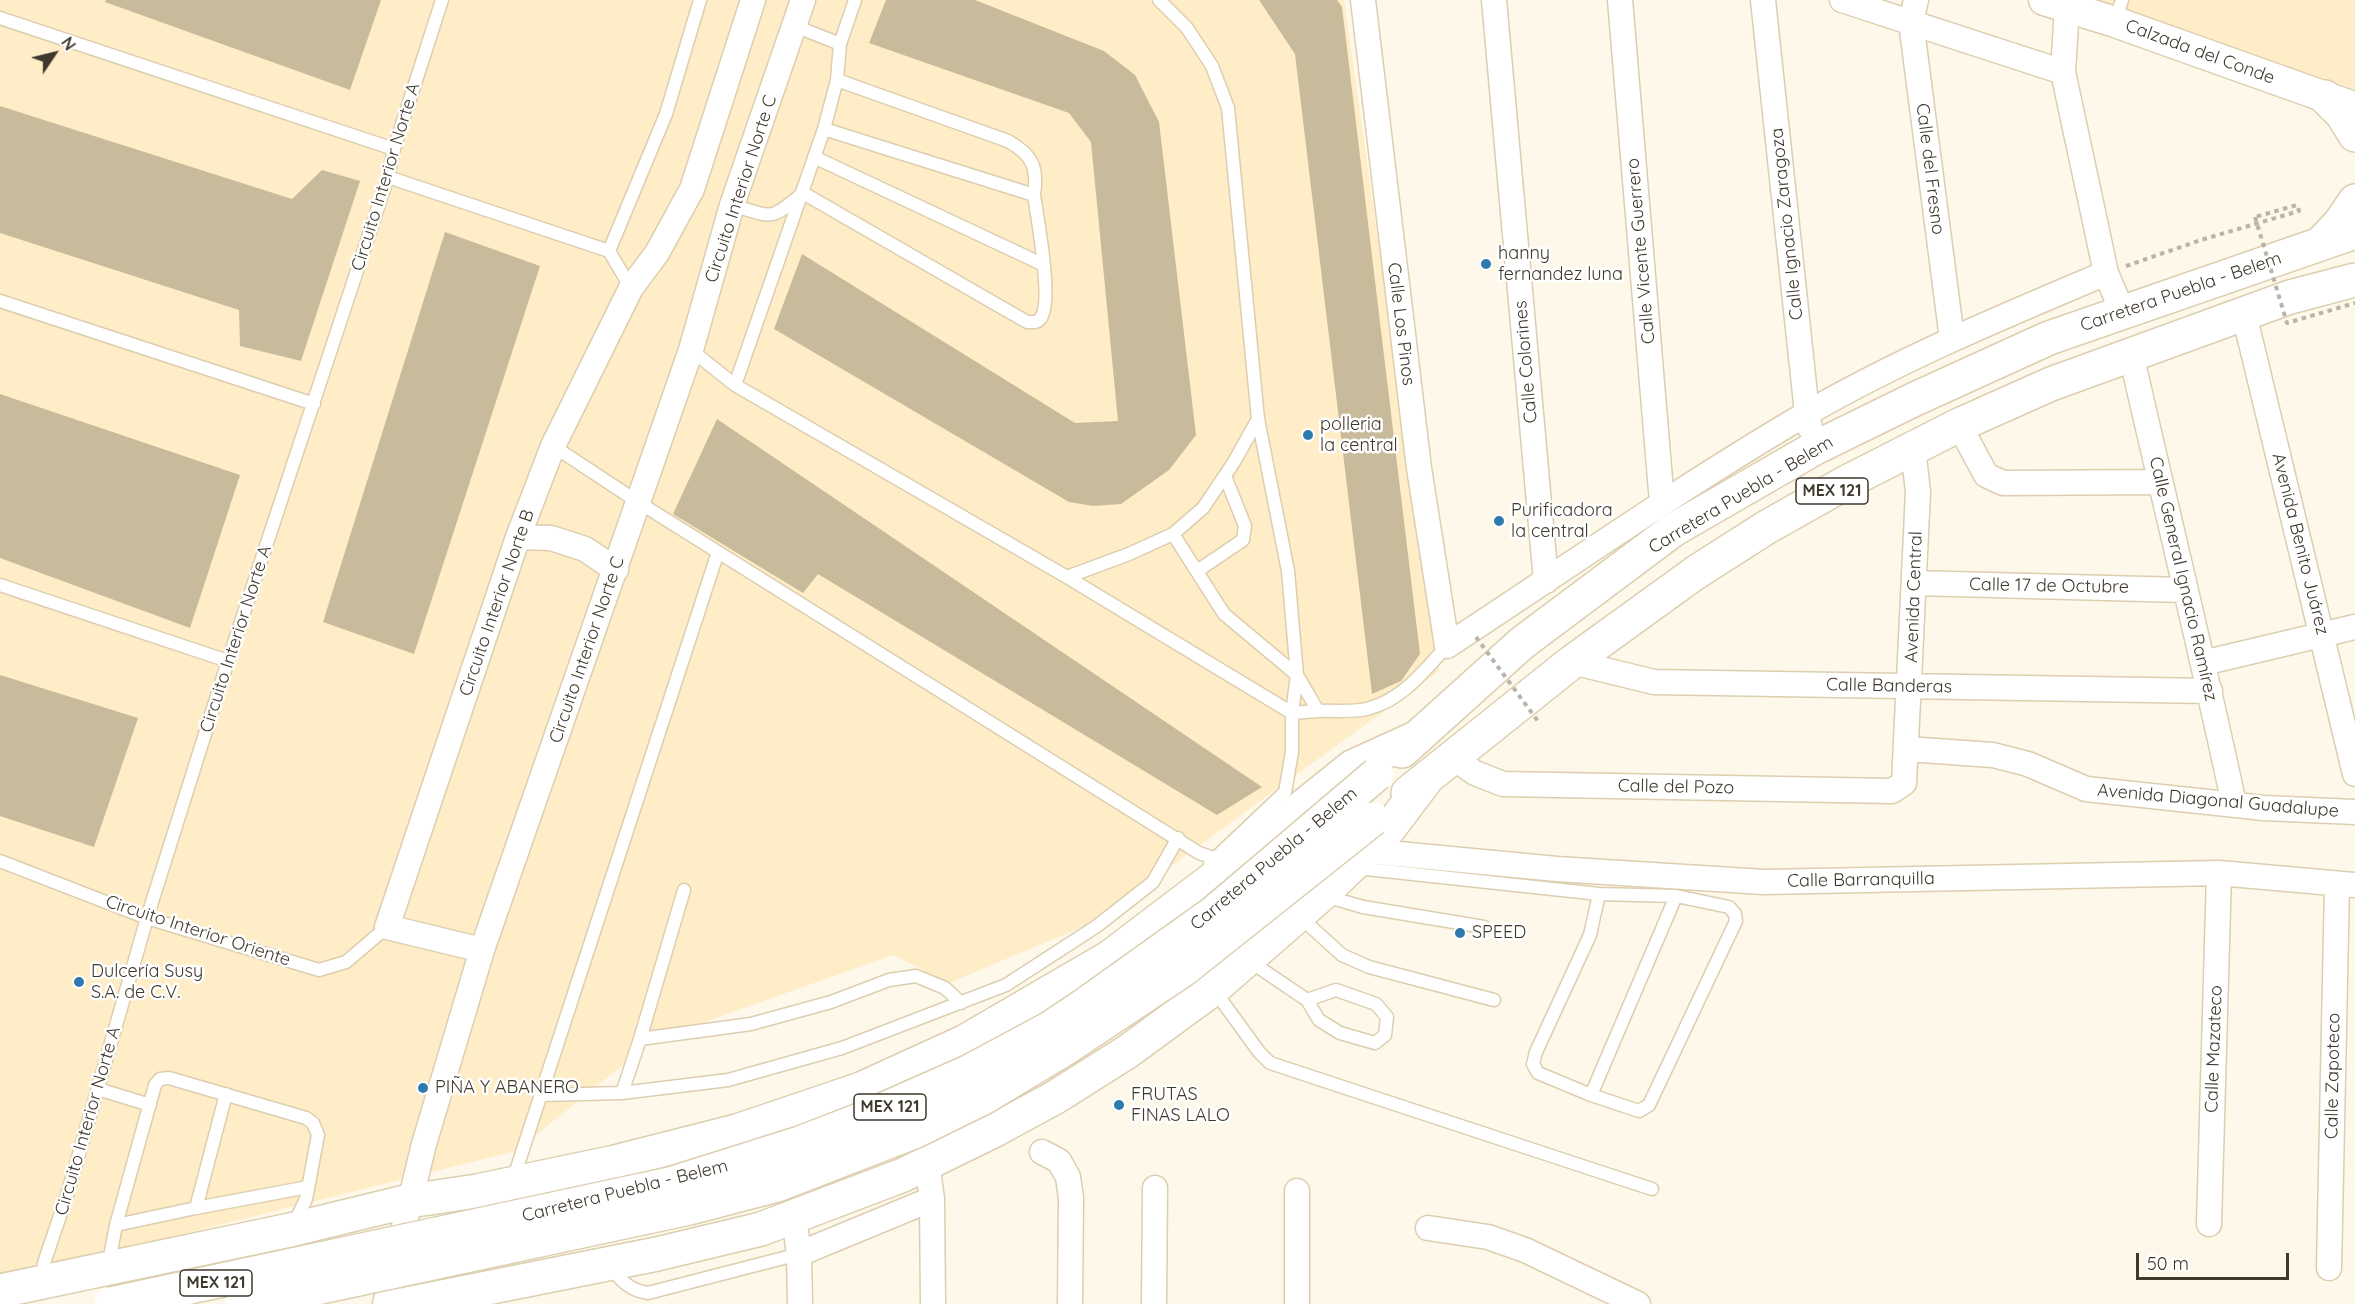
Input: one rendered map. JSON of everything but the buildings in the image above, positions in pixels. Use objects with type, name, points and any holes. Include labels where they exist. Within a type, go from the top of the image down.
[{"type":"main road","points":[[2325,97],[2342,114],[2355,135]]},
{"type":"main road","points":[[2322,242],[2340,223],[2355,201]]},
{"type":"main road","name":"Carretera Puebla - Belem","points":[[111,1304],[670,1184],[790,1146],[857,1121],[968,1072],[1050,1028],[1212,914],[1377,774],[1522,643],[1673,530],[1815,448],[1915,399],[2049,338],[2355,232]]},
{"type":"main road","name":"Carretera Puebla - Belem","points":[[242,1304],[689,1208],[777,1185],[916,1131],[983,1098],[1057,1054],[1184,970],[1372,819],[1425,781],[1572,662],[1695,573],[1767,527],[1959,424],[2051,384],[2290,297],[2355,280]]},
{"type":"main road","points":[[0,1291],[291,1230],[409,1202],[615,1162],[737,1131],[861,1089],[964,1042],[1110,957],[1177,907],[1352,767],[1418,737]]},
{"type":"main road","points":[[407,1304],[606,1264],[761,1229],[903,1175],[1054,1098],[1127,1052],[1213,990],[1310,905],[1384,834],[1425,781]]},
{"type":"main road","points":[[511,1184],[499,1212],[497,1229],[500,1244],[522,1281]]},
{"type":"main road","points":[[291,1230],[300,1254],[307,1286],[306,1304]]},
{"type":"street","name":"Circuito Interior Norte B","points":[[387,927],[518,537],[553,446],[631,288],[657,253],[692,189],[753,0]]},
{"type":"street","name":"Circuito Interior Norte C","points":[[386,1304],[424,1144],[482,950],[691,350],[732,205],[803,0]]},
{"type":"street","name":"Calle Los Pinos","points":[[1363,0],[1416,444],[1447,646]]},
{"type":"street","name":"Calle Colorines","points":[[1494,0],[1546,581]]},
{"type":"street","name":"Calle Vicente Guerrero","points":[[1620,0],[1662,503]]},
{"type":"street","name":"Calle Ignacio Zaragoza","points":[[1763,0],[1807,414],[1815,448]]},
{"type":"street","points":[[1842,0],[1913,11],[2063,72]]},
{"type":"street","points":[[2056,3],[2063,72],[2106,273],[2122,311]]},
{"type":"street","name":"Calzada del Conde","points":[[2056,3],[2119,11],[2355,108]]},
{"type":"street","name":"Calle del Fresno","points":[[1913,11],[1952,339]]},
{"type":"street","points":[[1447,646],[1662,503],[1807,414],[1952,339],[2106,273]]},
{"type":"street","name":"Avenida Benito Juárez","points":[[2244,314],[2355,774]]},
{"type":"street","name":"Calle General Ignacio Ramírez","points":[[2131,354],[2184,590],[2210,691],[2234,804]]},
{"type":"street","points":[[1959,424],[1986,475],[2003,483],[2160,482]]},
{"type":"street","name":"Avenida Central","points":[[1905,783],[1918,492],[1913,448]]},
{"type":"street","points":[[1737,457],[1755,484]]},
{"type":"street","points":[[518,537],[551,538],[585,549],[616,570]]},
{"type":"street","name":"Calle 17 de Octubre","points":[[1914,583],[2184,590]]},
{"type":"street","points":[[2203,663],[2355,627]]},
{"type":"street","name":"Calle Banderas","points":[[1572,662],[1654,682],[2210,691]]},
{"type":"street","name":"Avenida Diagonal Guadalupe","points":[[1907,749],[1993,755],[2028,764],[2086,789],[2264,808],[2355,812]]},
{"type":"street","name":"Calle del Pozo","points":[[1452,757],[1475,773],[1503,784],[1892,791],[1905,783]]},
{"type":"street","name":"Calle Barranquilla","points":[[1358,859],[1557,868],[1764,882],[2218,873],[2346,884]]},
{"type":"street","name":"Calle Mazateco","points":[[2209,1224],[2218,873]]},
{"type":"street","name":"Calle Zapoteco","points":[[2329,1268],[2346,884]]},
{"type":"street","points":[[387,927],[482,950]]},
{"type":"street","points":[[1042,1152],[1059,1161],[1068,1177],[1071,1198],[1070,1304]]},
{"type":"street","points":[[927,1163],[932,1199],[933,1304]]},
{"type":"street","points":[[1154,1304],[1155,1188]]},
{"type":"street","points":[[1297,1191],[1297,1304]]},
{"type":"street","points":[[799,1254],[932,1199]]},
{"type":"street","points":[[794,1217],[799,1254],[800,1304]]},
{"type":"street","points":[[1428,1228],[1488,1237],[1525,1250],[1638,1304]]},
{"type":"lane","name":"Circuito Interior Norte A","points":[[42,1282],[44,1263],[69,1192],[147,918],[228,661],[388,177],[394,149],[442,0]]},
{"type":"lane","points":[[609,251],[666,114],[700,0]]},
{"type":"lane","points":[[735,385],[824,129],[837,80],[840,44],[855,0]]},
{"type":"lane","points":[[1159,0],[1187,28],[1212,66],[1228,108],[1258,419],[1288,571],[1298,675],[1292,713],[1292,752],[1285,792],[1214,858],[1177,907]]},
{"type":"lane","points":[[0,18],[394,149]]},
{"type":"lane","points":[[795,26],[840,44]]},
{"type":"lane","points":[[803,193],[1027,322],[1035,323],[1040,319],[1046,307],[1044,265],[1034,195],[1036,177],[1032,163],[1023,149],[1008,141],[837,80]]},
{"type":"lane","points":[[824,129],[1034,195]]},
{"type":"lane","points":[[814,157],[1044,265]]},
{"type":"lane","points":[[388,177],[609,251],[631,288]]},
{"type":"lane","points":[[732,205],[769,216],[781,212],[803,193]]},
{"type":"lane","points":[[0,301],[314,404]]},
{"type":"lane","points":[[691,350],[735,385],[1067,577],[1292,713],[1369,709],[1395,697],[1416,680],[1447,646]]},
{"type":"lane","points":[[1067,577],[1129,554],[1173,534],[1203,508],[1225,476],[1258,419]]},
{"type":"lane","points":[[553,446],[638,502],[1178,838],[1199,854],[1214,858]]},
{"type":"lane","points":[[1197,571],[1243,540],[1245,526],[1225,476]]},
{"type":"lane","points":[[1173,534],[1224,614],[1298,675],[1318,711]]},
{"type":"lane","points":[[511,1184],[718,552]]},
{"type":"lane","points":[[0,585],[228,661]]},
{"type":"lane","points":[[542,1095],[622,1093],[728,1080],[842,1048],[1006,985],[1098,926],[1153,882],[1178,838]]},
{"type":"lane","points":[[1358,859],[1599,894],[1676,896],[1729,907],[1735,914],[1736,921],[1649,1105],[1639,1111],[1591,1095],[1538,1073],[1533,1064],[1536,1052],[1590,935],[1599,894]]},
{"type":"lane","name":"Circuito Interior Oriente","points":[[0,861],[147,918],[319,970],[346,962],[387,927]]},
{"type":"lane","points":[[622,1093],[684,890]]},
{"type":"lane","points":[[1591,1095],[1676,896]]},
{"type":"lane","points":[[1310,905],[1363,907],[1484,927]]},
{"type":"lane","points":[[1310,905],[1342,955],[1369,967],[1494,1000]]},
{"type":"lane","points":[[1247,959],[1307,1000],[1319,1020],[1340,1033],[1375,1043],[1385,1035],[1387,1017],[1376,1004],[1336,990],[1307,1000]]},
{"type":"lane","points":[[640,1039],[751,1024],[831,1002],[889,980],[916,976],[945,988],[961,1003]]},
{"type":"lane","points":[[1006,985],[1035,1002]]},
{"type":"lane","points":[[1213,990],[1259,1052],[1270,1063],[1652,1189]]},
{"type":"lane","points":[[108,1268],[116,1225],[155,1085],[160,1079],[169,1077],[306,1118],[313,1123],[318,1135],[306,1199],[291,1230]]},
{"type":"lane","points":[[98,1089],[150,1105]]},
{"type":"lane","points":[[196,1208],[226,1094]]},
{"type":"lane","points":[[116,1225],[308,1188]]},
{"type":"lane","points":[[606,1264],[626,1287],[648,1293],[799,1254]]},
{"type":"path","points":[[2106,273],[2201,240],[2255,224],[2266,221],[2299,212],[2297,205],[2255,217],[2259,227],[2287,323],[2355,303]]},
{"type":"path","points":[[1476,637],[1540,724]]},
{"type":"shaded area","points":[[0,0],[1344,0],[1439,671],[1094,922],[949,983],[893,955],[654,1040],[516,1151],[71,1262],[0,1274]]},
{"type":"shaded area","points":[[2086,0],[2355,0],[2355,89]]},
{"type":"place","name":"hanny fernandez luna","points":[[1486,264]]},
{"type":"place","name":"polleria la central","points":[[1308,435]]},
{"type":"place","name":"Purificadora la central","points":[[1499,521]]},
{"type":"place","name":"SPEED","points":[[1460,933]]},
{"type":"place","name":"Dulcería Susy S.A. de C.V.","points":[[79,982]]},
{"type":"place","name":"PIÑA Y ABANERO","points":[[423,1088]]},
{"type":"place","name":"FRUTAS FINAS LALO","points":[[1119,1105]]}]
